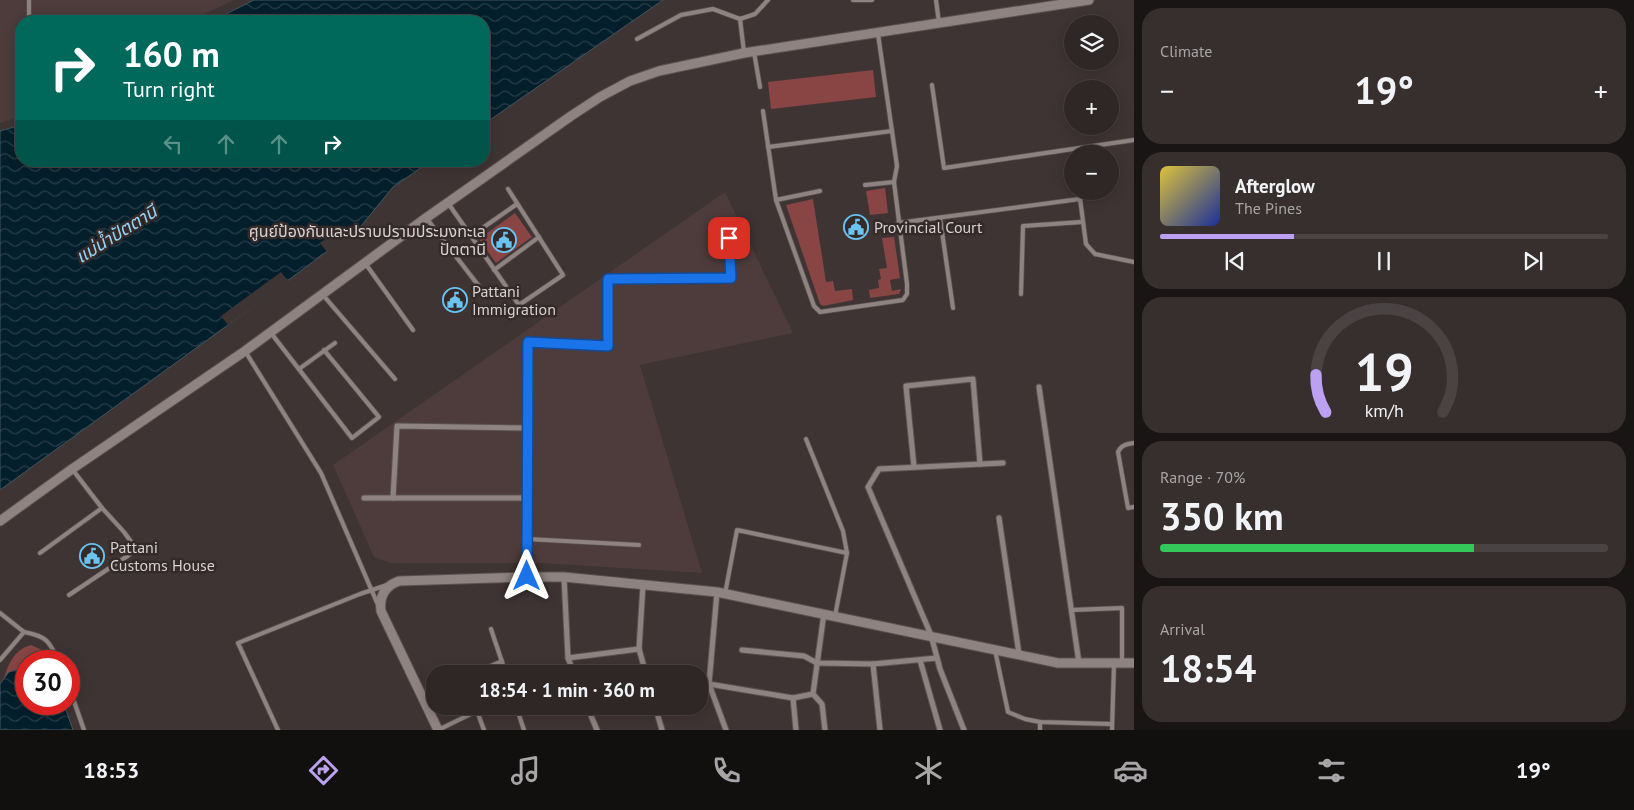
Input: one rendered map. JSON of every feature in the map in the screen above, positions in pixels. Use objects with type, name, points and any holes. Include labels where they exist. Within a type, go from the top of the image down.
[{"type":"street","points":[[0,521],[72,469],[245,351],[426,218],[578,111],[600,97],[630,82],[659,70],[754,52],[1089,0]]},
{"type":"street","points":[[527,576],[528,342],[608,346],[608,279],[731,278],[730,224]]},
{"type":"street","points":[[914,467],[906,386],[973,379],[980,464]]},
{"type":"street","points":[[1039,387],[1079,663]]},
{"type":"street","points":[[393,498],[397,426],[527,428]]},
{"type":"street","points":[[964,730],[940,669],[931,635],[868,486],[879,469],[1003,463]]},
{"type":"street","points":[[364,498],[527,498]]},
{"type":"street","points":[[998,518],[1019,654]]},
{"type":"street","points":[[438,730],[381,611],[382,595],[392,584],[399,581],[527,576],[564,577],[721,593],[931,635],[1058,663],[1134,663]]},
{"type":"street","points":[[564,577],[568,658],[571,665]]},
{"type":"street","points":[[643,585],[639,649],[643,665]]},
{"type":"street","points":[[721,593],[708,684],[726,730]]},
{"type":"street","points":[[824,614],[813,694],[822,704],[826,730]]},
{"type":"street","points":[[568,658],[639,649]]},
{"type":"street","points":[[742,650],[804,656],[817,663],[873,664],[937,658]]},
{"type":"street","points":[[920,660],[940,730]]},
{"type":"street","points":[[873,664],[880,730]]},
{"type":"street","points":[[708,684],[793,698],[813,694]]},
{"type":"street","points":[[793,698],[796,730]]},
{"type":"street","points":[[591,715],[597,730]]},
{"type":"street","points":[[658,715],[662,730]]},
{"type":"lane","points":[[29,0],[29,15]]},
{"type":"lane","points":[[636,39],[681,15],[713,9],[740,19],[755,14],[768,0]]},
{"type":"lane","points":[[853,0],[872,0]]},
{"type":"lane","points":[[936,0],[939,23]]},
{"type":"lane","points":[[740,19],[744,54]]},
{"type":"lane","points":[[763,111],[776,200],[814,306],[820,312],[903,300],[907,294],[907,284],[894,182],[897,166],[878,33]]},
{"type":"lane","points":[[754,52],[760,87]]},
{"type":"lane","points":[[932,85],[944,168],[1064,153]]},
{"type":"lane","points":[[768,147],[892,130]]},
{"type":"lane","points":[[1109,145],[1134,140]]},
{"type":"lane","points":[[865,185],[894,182]]},
{"type":"lane","points":[[448,203],[518,304],[563,275],[508,190]]},
{"type":"lane","points":[[776,200],[820,192]]},
{"type":"lane","points":[[898,223],[1073,200]]},
{"type":"lane","points":[[1080,200],[1086,244],[1095,254],[1134,262]]},
{"type":"lane","points":[[471,236],[517,204]]},
{"type":"lane","points":[[426,218],[485,294]]},
{"type":"lane","points":[[940,218],[954,308]]},
{"type":"lane","points":[[1021,294],[1023,226],[1082,222]]},
{"type":"lane","points":[[494,270],[539,237]]},
{"type":"lane","points":[[365,263],[413,330]]},
{"type":"lane","points":[[323,295],[395,379]]},
{"type":"lane","points":[[271,332],[352,438],[379,417],[324,350]]},
{"type":"lane","points":[[299,369],[335,343]]},
{"type":"lane","points":[[245,351],[321,473],[381,611]]},
{"type":"lane","points":[[806,439],[843,531],[847,553],[835,616]]},
{"type":"lane","points":[[1134,443],[1124,445],[1118,452],[1128,508],[1134,507]]},
{"type":"lane","points":[[68,595],[129,555],[132,550],[132,543],[124,532],[102,508],[72,469]]},
{"type":"lane","points":[[40,553],[102,508]]},
{"type":"lane","points":[[721,593],[737,530],[847,553]]},
{"type":"lane","points":[[527,539],[639,545]]},
{"type":"lane","points":[[278,730],[238,643],[371,590],[392,584]]},
{"type":"lane","points":[[1071,610],[1122,608],[1112,730]]},
{"type":"lane","points":[[0,613],[24,632],[43,638],[51,644],[53,650]]},
{"type":"lane","points":[[491,629],[503,665]]},
{"type":"lane","points":[[0,660],[24,632]]},
{"type":"lane","points":[[995,650],[1008,712],[1025,719],[1040,722],[1111,724]]},
{"type":"lane","points":[[493,665],[502,661]]},
{"type":"lane","points":[[79,715],[84,730]]},
{"type":"lane","points":[[438,730],[465,715]]},
{"type":"lane","points":[[478,715],[484,730]]},
{"type":"lane","points":[[519,715],[524,730]]},
{"type":"lane","points":[[1040,722],[1040,730]]},
{"type":"shaded area","points":[[0,0],[234,0],[203,15],[15,15],[15,118],[0,123]]},
{"type":"shaded area","points":[[725,192],[793,333],[640,365],[702,573],[541,563],[391,563],[374,557],[333,465]]},
{"type":"green space","points":[[873,70],[876,97],[771,109],[768,82]]},
{"type":"green space","points":[[885,188],[888,213],[870,215],[866,191]]},
{"type":"green space","points":[[813,199],[826,282],[833,281],[835,291],[852,289],[853,300],[823,306],[820,304],[786,205]]},
{"type":"green space","points":[[515,213],[532,237],[496,263],[479,239]]},
{"type":"green space","points":[[894,237],[900,278],[890,280],[892,291],[901,289],[899,294],[870,298],[869,290],[879,288],[878,280],[881,279],[879,269],[887,268],[882,238]]},
{"type":"green space","points":[[31,645],[42,650],[21,650]]},
{"type":"green space","points":[[15,656],[15,715],[68,715],[73,730],[0,730],[0,706],[4,680]]},
{"type":"water","points":[[254,0],[663,0],[490,120],[490,15],[224,15]]},
{"type":"water","name":"แม่น้ำปัตตานี","points":[[15,127],[15,167],[422,167],[393,187],[361,226],[0,490],[0,131]]},
{"type":"water","points":[[15,670],[15,715],[68,715],[73,730],[0,730],[0,684],[9,672]]},
{"type":"pier","points":[[342,227],[349,236],[327,252],[320,243]]},
{"type":"pier","points":[[281,272],[288,281],[228,325],[221,316]]},
{"type":"place","name":"Provincial Court","points":[[856,227]]},
{"type":"place","name":"ศูนย์ป้องกันและปราบปรามประมงทะเล ปัตตานี","points":[[504,240]]},
{"type":"place","name":"Pattani Immigration","points":[[455,300]]},
{"type":"place","name":"Pattani Customs House","points":[[92,556]]},
{"type":"route","points":[[527,576],[528,342],[608,346],[608,279],[731,278],[729,238]]}]
